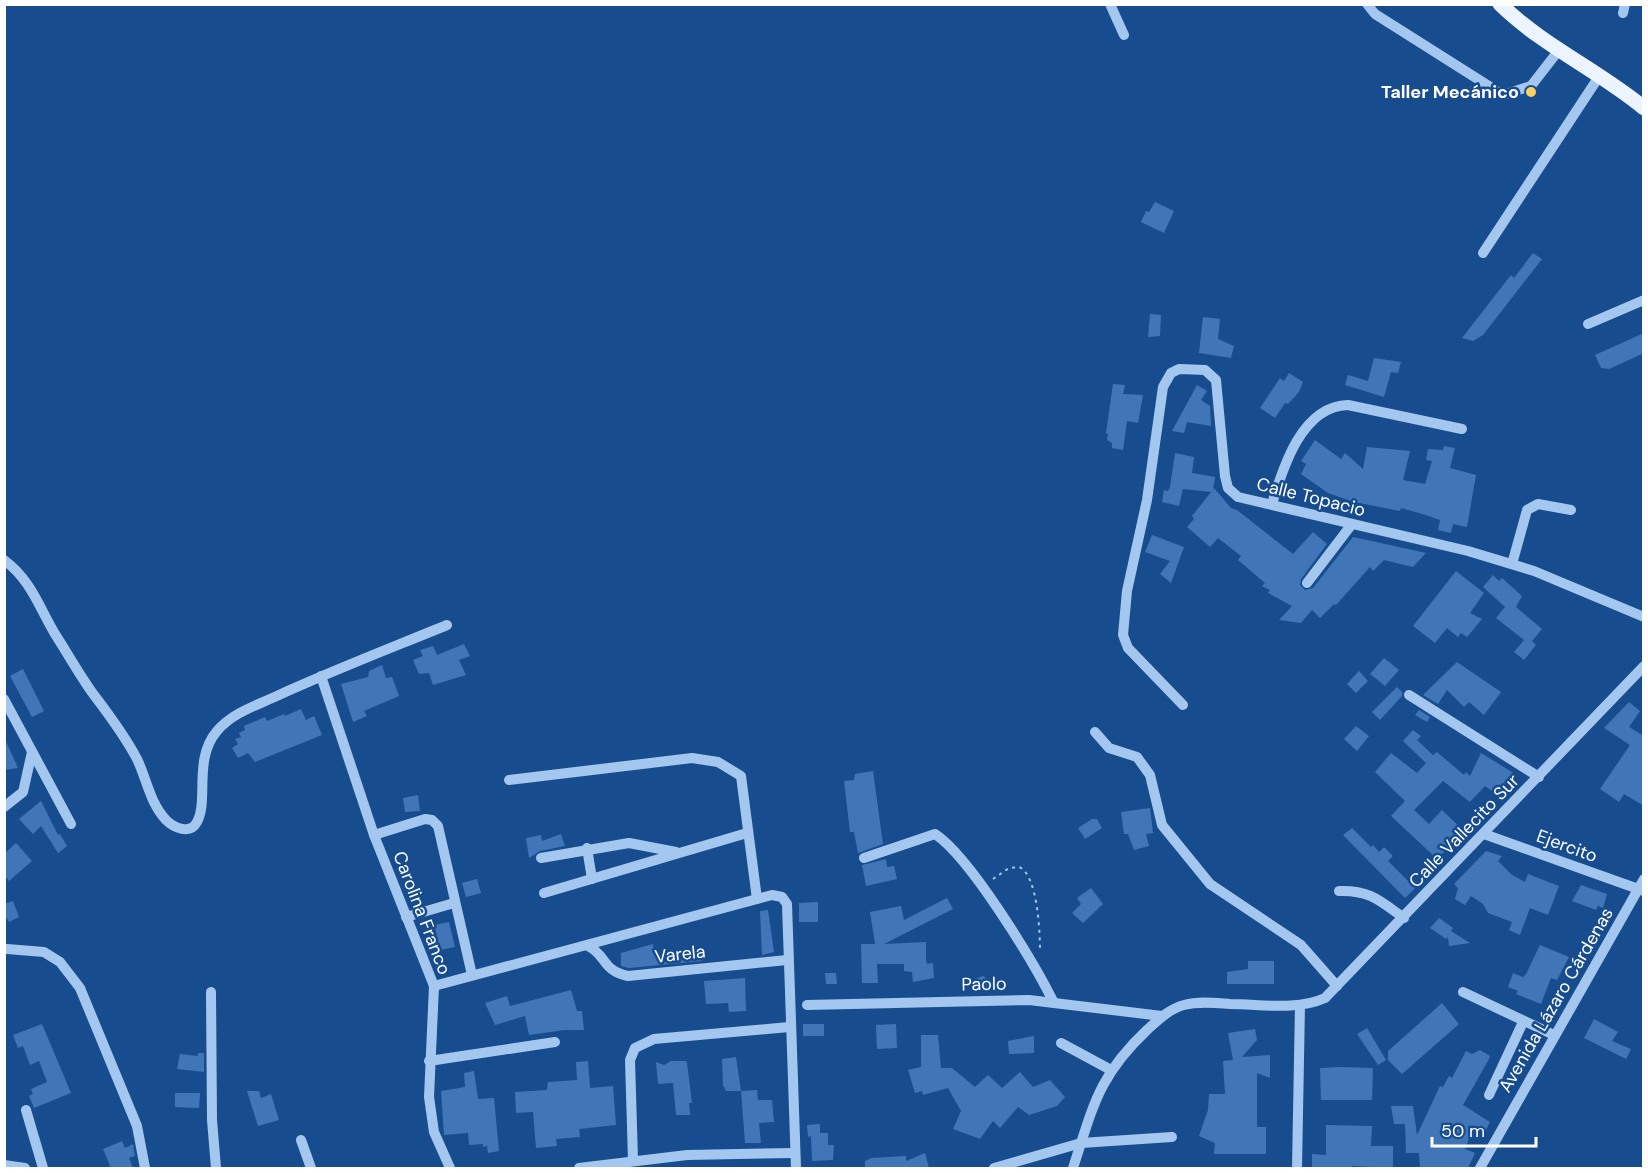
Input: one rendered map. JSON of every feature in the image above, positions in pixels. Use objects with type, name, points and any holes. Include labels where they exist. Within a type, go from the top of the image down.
[{"type":"main road","points":[[1500,4],[1559,50],[1600,75],[1644,108]]},
{"type":"street","points":[[1110,4],[1124,35]]},
{"type":"street","points":[[1367,4],[1375,14],[1503,95],[1531,86],[1559,50]]},
{"type":"street","points":[[1483,253],[1600,75]]},
{"type":"street","points":[[1588,324],[1644,300]]},
{"type":"street","name":"Calle Topacio","points":[[1183,705],[1128,648],[1123,635],[1127,591],[1147,500],[1160,396],[1171,373],[1198,368],[1209,372],[1216,380],[1228,488],[1238,497],[1468,551],[1512,564],[1644,617]]},
{"type":"street","points":[[1272,504],[1282,470],[1291,452],[1308,426],[1335,405],[1348,405],[1462,429]]},
{"type":"street","points":[[1512,564],[1527,510],[1538,504],[1571,510]]},
{"type":"street","points":[[1307,584],[1352,524]]},
{"type":"street","points":[[4,560],[19,571],[32,588],[54,632],[94,695],[111,714],[138,761],[152,802],[175,828],[193,828],[198,821],[201,775],[207,751],[215,734],[228,719],[321,676],[447,625]]},
{"type":"street","name":"Calle Vallecito Sur","points":[[1300,1005],[1325,998],[1644,666]]},
{"type":"street","name":"Carolina Franco","points":[[321,676],[374,835],[434,986],[429,1097],[434,1132],[450,1168]]},
{"type":"street","points":[[1409,695],[1539,777]]},
{"type":"street","points":[[4,699],[71,824]]},
{"type":"street","points":[[1095,732],[1109,748],[1137,757],[1150,775],[1162,825],[1210,884],[1301,945],[1337,986]]},
{"type":"street","points":[[4,807],[23,792],[32,752]]},
{"type":"street","points":[[508,780],[692,758],[718,762],[741,776],[757,899]]},
{"type":"street","points":[[374,835],[425,819],[432,820],[438,826],[472,975]]},
{"type":"street","points":[[544,893],[747,833]]},
{"type":"street","points":[[864,858],[935,834],[948,842],[1039,973],[1053,1001]]},
{"type":"street","name":"Ejercito","points":[[1484,834],[1642,886]]},
{"type":"street","points":[[541,858],[587,848],[629,843],[680,853]]},
{"type":"street","points":[[587,848],[592,879]]},
{"type":"street","name":"Avenida Lázaro Cárdenas","points":[[1480,1168],[1554,1035],[1642,886]]},
{"type":"street","points":[[1339,891],[1363,892],[1371,895],[1404,918]]},
{"type":"street","points":[[434,986],[777,895],[785,900],[796,1168]]},
{"type":"street","points":[[406,917],[454,903]]},
{"type":"street","name":"Varela","points":[[588,946],[606,967],[616,974],[628,976],[787,960]]},
{"type":"street","points":[[7,950],[44,952],[60,962],[80,988],[137,1126],[145,1168]]},
{"type":"street","points":[[211,992],[212,1120],[216,1168]]},
{"type":"street","points":[[1463,992],[1554,1035]]},
{"type":"street","name":"Paolo","points":[[807,1005],[1053,1001],[1113,1012],[1162,1016]]},
{"type":"street","points":[[1073,1168],[1095,1098],[1110,1070],[1127,1048],[1162,1016],[1183,1005],[1203,1003],[1300,1005],[1298,1168]]},
{"type":"street","points":[[1489,1095],[1523,1022]]},
{"type":"street","points":[[633,1160],[630,1060],[635,1048],[654,1039],[789,1027]]},
{"type":"street","points":[[429,1061],[555,1042]]},
{"type":"street","points":[[1061,1043],[1110,1070]]},
{"type":"street","points":[[26,1110],[43,1168]]},
{"type":"street","points":[[994,1168],[1081,1143],[1172,1137]]},
{"type":"street","points":[[301,1140],[311,1168]]},
{"type":"street","points":[[579,1168],[687,1155],[794,1153]]},
{"type":"street","points":[[4,1165],[25,1168]]},
{"type":"path","points":[[981,887],[1009,868],[1024,869],[1036,904],[1040,939],[1039,973]]},
{"type":"building","points":[[1155,202],[1174,211],[1164,233],[1141,222],[1146,211],[1149,212]]},
{"type":"building","points":[[1533,253],[1542,259],[1483,335],[1473,341],[1462,338],[1511,275],[1514,278]]},
{"type":"building","points":[[1150,314],[1161,315],[1160,336],[1148,337]]},
{"type":"building","points":[[1203,317],[1220,319],[1218,339],[1234,346],[1231,358],[1199,353]]},
{"type":"building","points":[[1644,333],[1644,353],[1609,369],[1601,368],[1595,355]]},
{"type":"building","points":[[1374,358],[1401,362],[1398,373],[1391,372],[1384,397],[1345,385],[1348,375],[1368,381]]},
{"type":"building","points":[[1289,373],[1303,382],[1299,392],[1288,404],[1285,403],[1275,418],[1260,408],[1280,378],[1284,381]]},
{"type":"building","points":[[1113,384],[1125,385],[1123,394],[1143,395],[1138,423],[1127,421],[1123,450],[1112,448],[1112,443],[1107,440]]},
{"type":"building","points":[[1197,385],[1207,391],[1201,400],[1210,406],[1211,426],[1187,422],[1184,433],[1172,431]]},
{"type":"building","points":[[1315,440],[1341,459],[1345,453],[1363,469],[1367,447],[1410,451],[1403,480],[1425,484],[1432,461],[1426,460],[1428,449],[1443,450],[1444,446],[1455,448],[1450,468],[1476,475],[1467,527],[1453,524],[1451,533],[1438,530],[1440,520],[1426,515],[1401,508],[1400,511],[1354,502],[1328,493],[1301,474],[1306,464],[1301,461]]},
{"type":"building","points":[[1175,453],[1194,457],[1192,473],[1215,477],[1213,490],[1214,488],[1231,508],[1237,510],[1293,554],[1313,532],[1327,544],[1301,579],[1300,585],[1305,590],[1313,588],[1353,537],[1426,553],[1413,567],[1384,560],[1373,571],[1370,567],[1336,605],[1334,604],[1320,618],[1312,610],[1301,623],[1279,620],[1292,606],[1268,593],[1270,590],[1262,586],[1265,583],[1238,560],[1241,556],[1218,538],[1210,547],[1187,527],[1194,519],[1192,516],[1211,492],[1183,489],[1179,506],[1162,502],[1164,490],[1168,491],[1170,487]]},
{"type":"building","points":[[1152,535],[1184,547],[1171,583],[1160,574],[1170,561],[1145,552]]},
{"type":"building","points":[[1456,571],[1484,593],[1470,613],[1482,619],[1467,637],[1461,633],[1458,637],[1447,628],[1435,643],[1413,626]]},
{"type":"building","points":[[1493,575],[1499,581],[1502,578],[1522,596],[1516,607],[1542,629],[1532,641],[1536,645],[1524,660],[1514,652],[1524,640],[1496,618],[1505,607],[1483,587]]},
{"type":"building","points":[[464,644],[470,656],[459,660],[466,675],[433,685],[429,673],[419,674],[413,660],[423,656],[420,650],[433,646],[437,655]]},
{"type":"building","points":[[1384,658],[1399,670],[1385,686],[1370,674]]},
{"type":"building","points":[[1457,662],[1501,692],[1484,715],[1469,702],[1464,707],[1447,690],[1438,704],[1423,695]]},
{"type":"building","points":[[382,665],[386,678],[392,677],[399,696],[364,711],[367,716],[353,722],[341,684],[368,677],[369,671]]},
{"type":"building","points":[[23,669],[44,711],[32,717],[10,676]]},
{"type":"building","points":[[1359,671],[1368,681],[1356,693],[1347,684]]},
{"type":"building","points":[[1397,687],[1402,692],[1402,696],[1380,720],[1372,712]]},
{"type":"building","points":[[1629,702],[1640,711],[1629,727],[1644,736],[1644,806],[1624,794],[1619,802],[1600,789],[1630,745],[1604,728]]},
{"type":"building","points":[[301,709],[306,720],[314,716],[322,735],[255,762],[248,753],[238,758],[232,748],[238,744],[235,739],[241,737],[239,733],[245,730],[244,726],[265,717],[267,721]]},
{"type":"building","points":[[1419,710],[1430,717],[1427,722],[1415,715]]},
{"type":"building","points":[[1356,726],[1369,736],[1357,751],[1344,739]]},
{"type":"building","points":[[1413,730],[1421,736],[1417,740],[1433,755],[1437,752],[1464,775],[1466,772],[1470,776],[1481,753],[1515,774],[1500,797],[1485,786],[1470,802],[1443,781],[1414,810],[1429,824],[1442,810],[1467,834],[1437,859],[1391,816],[1405,801],[1375,772],[1391,753],[1417,773],[1426,763],[1403,741]]},
{"type":"building","points":[[4,737],[18,768],[4,770]]},
{"type":"building","points":[[873,771],[883,844],[858,853],[854,832],[850,832],[844,781],[854,780],[855,774]]},
{"type":"building","points":[[418,795],[420,811],[405,812],[403,798]]},
{"type":"building","points":[[41,801],[58,835],[60,834],[67,846],[58,853],[41,826],[33,834],[19,819]]},
{"type":"building","points":[[1150,808],[1153,833],[1146,834],[1149,846],[1134,850],[1128,834],[1124,834],[1121,812]]},
{"type":"building","points":[[1092,819],[1097,819],[1102,828],[1085,839],[1078,828]]},
{"type":"building","points":[[1352,828],[1371,847],[1373,845],[1379,852],[1384,847],[1393,856],[1388,861],[1415,888],[1405,898],[1343,835]]},
{"type":"building","points":[[561,834],[565,846],[540,851],[529,858],[526,838],[541,835],[542,841]]},
{"type":"building","points":[[16,843],[32,861],[9,881],[4,875],[4,854]]},
{"type":"building","points":[[1486,851],[1502,856],[1498,861],[1512,875],[1525,882],[1528,874],[1559,886],[1548,915],[1530,908],[1520,935],[1509,930],[1512,922],[1488,913],[1483,904],[1471,896],[1465,905],[1455,899],[1458,888],[1454,884]]},
{"type":"building","points":[[886,859],[887,867],[894,866],[897,879],[866,886],[862,865]]},
{"type":"building","points":[[477,879],[481,893],[466,897],[462,883]]},
{"type":"building","points":[[1581,885],[1607,894],[1603,908],[1598,906],[1596,910],[1572,901]]},
{"type":"building","points":[[1091,888],[1103,904],[1083,923],[1072,913],[1081,904],[1077,898]]},
{"type":"building","points":[[947,898],[953,909],[884,944],[926,942],[926,960],[927,964],[933,963],[934,978],[913,982],[912,972],[904,971],[904,964],[877,964],[878,983],[862,983],[861,944],[875,944],[870,912],[901,906],[904,920]]},
{"type":"building","points":[[13,901],[19,917],[9,922],[4,914],[4,904]]},
{"type":"building","points":[[818,902],[818,922],[799,922],[799,903]]},
{"type":"building","points":[[768,910],[774,952],[762,955],[760,911]]},
{"type":"building","points":[[1439,918],[1453,928],[1451,931],[1470,943],[1449,946],[1448,937],[1446,939],[1430,928]]},
{"type":"building","points":[[449,922],[455,947],[435,951],[431,936],[437,935],[434,925]]},
{"type":"building","points":[[653,944],[654,952],[702,952],[702,961],[629,968],[621,966],[621,953]]},
{"type":"building","points":[[1540,945],[1569,957],[1557,980],[1551,978],[1541,1004],[1516,994],[1518,991],[1508,987],[1513,973],[1523,977],[1526,974]]},
{"type":"building","points":[[1248,961],[1274,961],[1274,984],[1227,984],[1227,972],[1248,969]]},
{"type":"building","points":[[825,973],[836,973],[837,984],[826,984]]},
{"type":"building","points":[[983,976],[990,980],[990,985],[981,987],[975,979]]},
{"type":"building","points":[[745,978],[746,1011],[729,1012],[728,1003],[706,1004],[704,981]]},
{"type":"building","points":[[571,990],[577,1011],[582,1011],[584,1030],[529,1035],[525,1016],[495,1025],[485,1003],[507,996],[510,1006]]},
{"type":"building","points":[[1442,1003],[1459,1024],[1402,1074],[1388,1060],[1388,1051]]},
{"type":"building","points":[[1594,1019],[1618,1032],[1612,1041],[1631,1049],[1626,1059],[1584,1038]]},
{"type":"building","points":[[42,1024],[71,1093],[34,1108],[29,1096],[33,1094],[31,1089],[47,1082],[39,1061],[30,1065],[23,1046],[18,1048],[13,1035]]},
{"type":"building","points":[[803,1024],[824,1024],[824,1036],[803,1036]]},
{"type":"building","points":[[896,1024],[897,1048],[877,1049],[876,1025]]},
{"type":"building","points":[[1367,1028],[1386,1060],[1378,1065],[1357,1034]]},
{"type":"building","points":[[1255,1029],[1257,1040],[1242,1057],[1270,1055],[1270,1078],[1257,1073],[1257,1127],[1266,1127],[1266,1154],[1214,1154],[1215,1143],[1199,1136],[1208,1110],[1209,1094],[1225,1094],[1223,1061],[1233,1060],[1228,1033]]},
{"type":"building","points":[[921,1035],[938,1035],[941,1068],[952,1068],[975,1087],[988,1075],[1002,1088],[1020,1072],[1033,1087],[1050,1080],[1065,1097],[1057,1106],[1029,1115],[1018,1107],[1000,1128],[993,1121],[980,1139],[953,1129],[961,1111],[948,1088],[923,1095],[922,1091],[915,1093],[908,1070],[921,1067]]},
{"type":"building","points":[[1034,1036],[1034,1053],[1009,1054],[1008,1041]]},
{"type":"building","points":[[1480,1050],[1490,1056],[1463,1105],[1490,1122],[1485,1132],[1474,1126],[1465,1149],[1475,1153],[1468,1168],[1420,1168],[1419,1153],[1406,1153],[1405,1124],[1394,1124],[1391,1106],[1413,1106],[1417,1135],[1440,1086],[1443,1087],[1449,1076],[1452,1078],[1466,1051],[1472,1054]]},
{"type":"building","points":[[198,1053],[204,1053],[204,1072],[177,1069],[180,1054],[198,1056]]},
{"type":"building","points":[[736,1057],[741,1091],[726,1091],[723,1085],[722,1059]]},
{"type":"building","points":[[588,1061],[590,1088],[613,1086],[616,1125],[579,1129],[580,1137],[556,1139],[557,1146],[536,1148],[533,1112],[516,1113],[515,1092],[547,1090],[548,1082],[577,1080],[576,1062]]},
{"type":"building","points":[[671,1061],[686,1061],[687,1063],[692,1103],[689,1103],[690,1115],[676,1115],[673,1083],[658,1084],[656,1062],[664,1065]]},
{"type":"building","points":[[1320,1068],[1373,1068],[1372,1100],[1321,1100]]},
{"type":"building","points":[[474,1071],[478,1099],[494,1098],[499,1151],[488,1153],[487,1146],[483,1147],[483,1144],[469,1145],[468,1133],[444,1135],[441,1091],[465,1087],[464,1073]]},
{"type":"building","points":[[757,1090],[758,1100],[772,1100],[774,1122],[759,1123],[761,1143],[745,1143],[741,1091]]},
{"type":"building","points":[[247,1091],[259,1091],[261,1098],[271,1094],[279,1120],[258,1126]]},
{"type":"building","points":[[175,1093],[200,1093],[199,1108],[175,1107]]},
{"type":"building","points":[[820,1124],[820,1133],[828,1133],[828,1145],[834,1145],[833,1160],[812,1161],[811,1136],[808,1137],[807,1125]]},
{"type":"building","points":[[1326,1125],[1372,1126],[1371,1146],[1393,1146],[1393,1168],[1352,1166],[1352,1168],[1312,1168],[1312,1154],[1326,1155]]},
{"type":"building","points":[[122,1141],[125,1148],[133,1144],[135,1156],[129,1158],[133,1168],[111,1168],[103,1149]]},
{"type":"building","points":[[925,1153],[929,1168],[865,1168],[865,1161],[871,1158],[906,1156],[906,1161]]},
{"type":"place","name":"Taller Mecánico","points":[[1531,92]]}]
